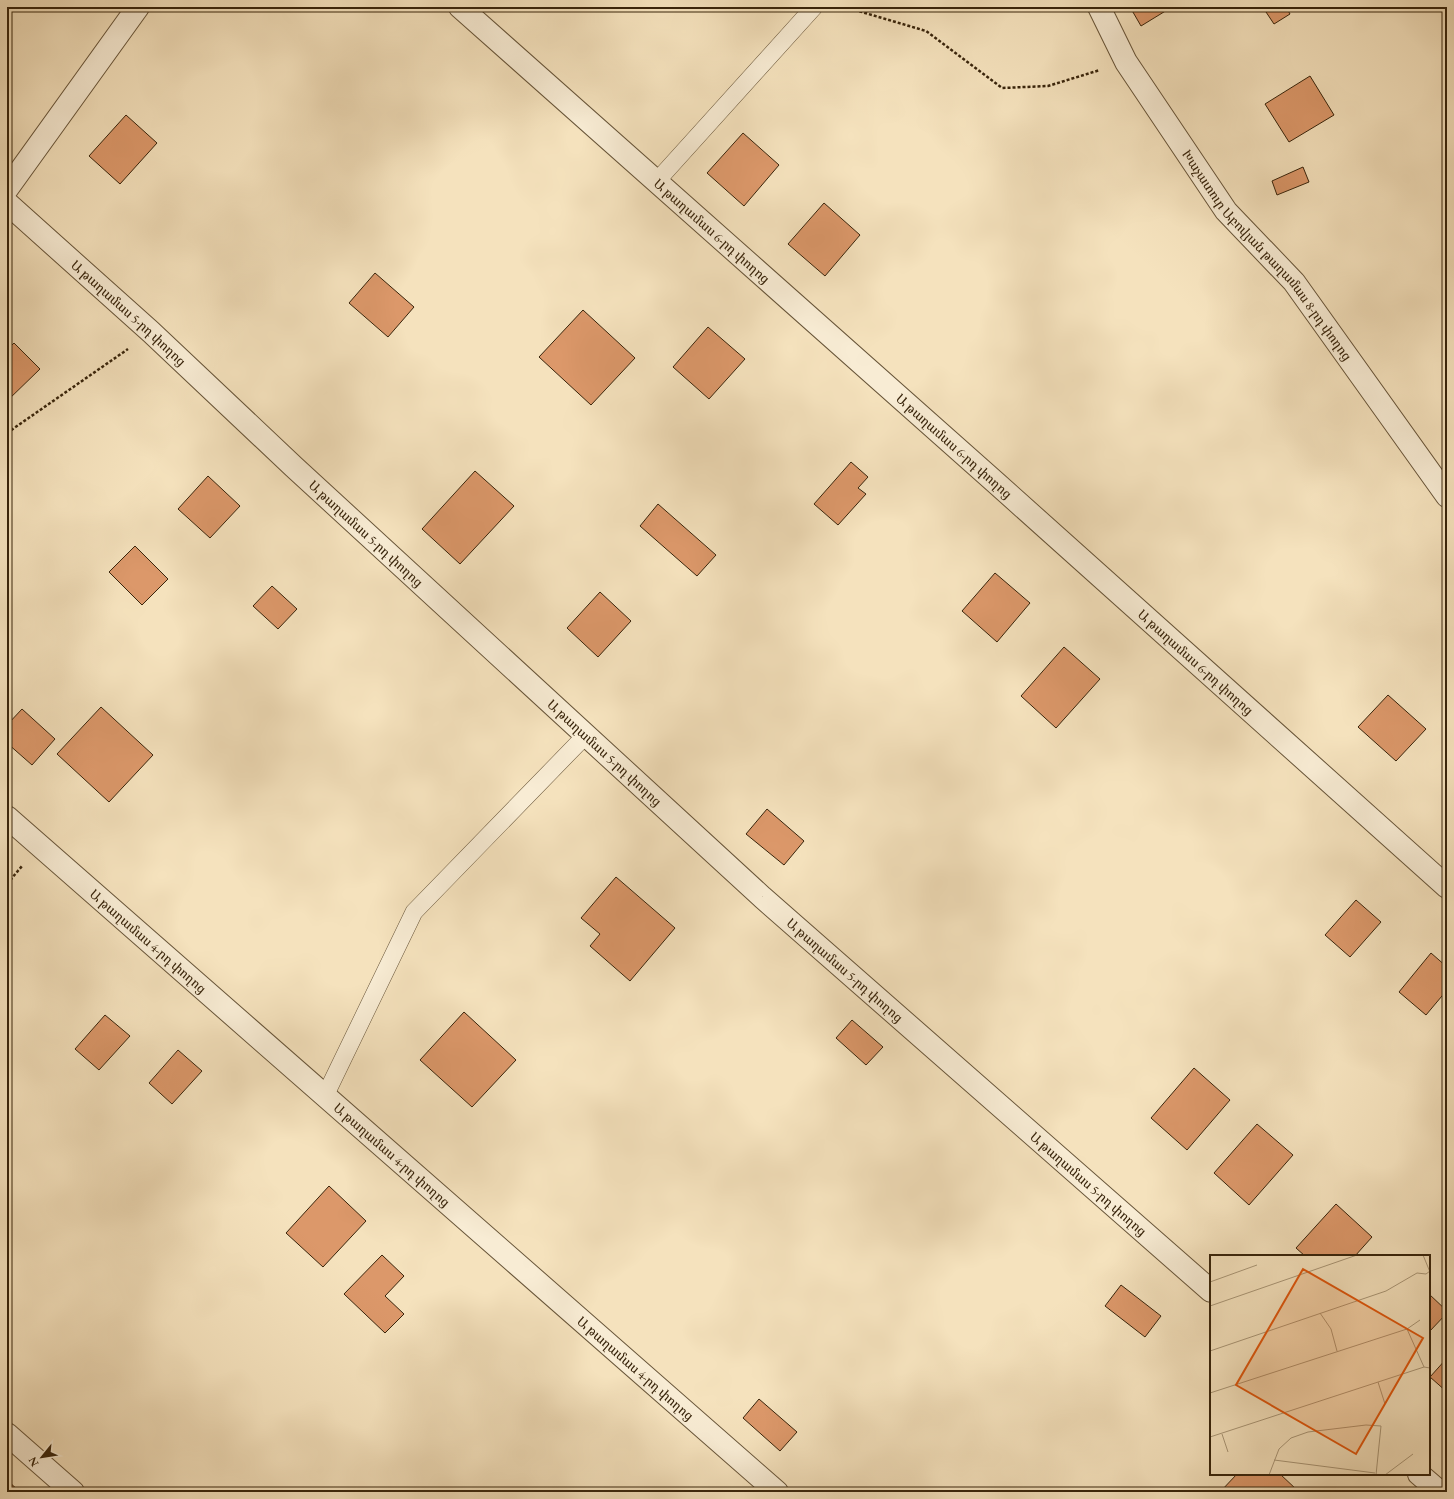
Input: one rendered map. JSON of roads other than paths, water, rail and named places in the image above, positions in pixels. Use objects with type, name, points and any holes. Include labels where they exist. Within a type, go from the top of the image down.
[{"type":"street","points":[[7,189],[138,7]]},
{"type":"street","name":"Ա թաղամաս 6-րդ փողոց","points":[[460,7],[995,482],[1447,887]]},
{"type":"street","name":"Խաչատուր Աբովյան թաղամաս 8-րդ փողոց","points":[[1099,7],[1126,62],[1226,211],[1294,282],[1447,496]]},
{"type":"street","name":"Ա թաղամաս 5-րդ փողոց","points":[[7,203],[151,332],[299,473],[762,897],[1210,1290]]},
{"type":"street","name":"Ա թաղամաս 4-րդ փողոց","points":[[7,817],[778,1492]]},
{"type":"street","points":[[7,1434],[73,1492]]},
{"type":"street","points":[[1420,1475],[1440,1492]]},
{"type":"lane","points":[[656,182],[814,7]]},
{"type":"lane","points":[[325,1096],[414,912],[586,736]]}]
